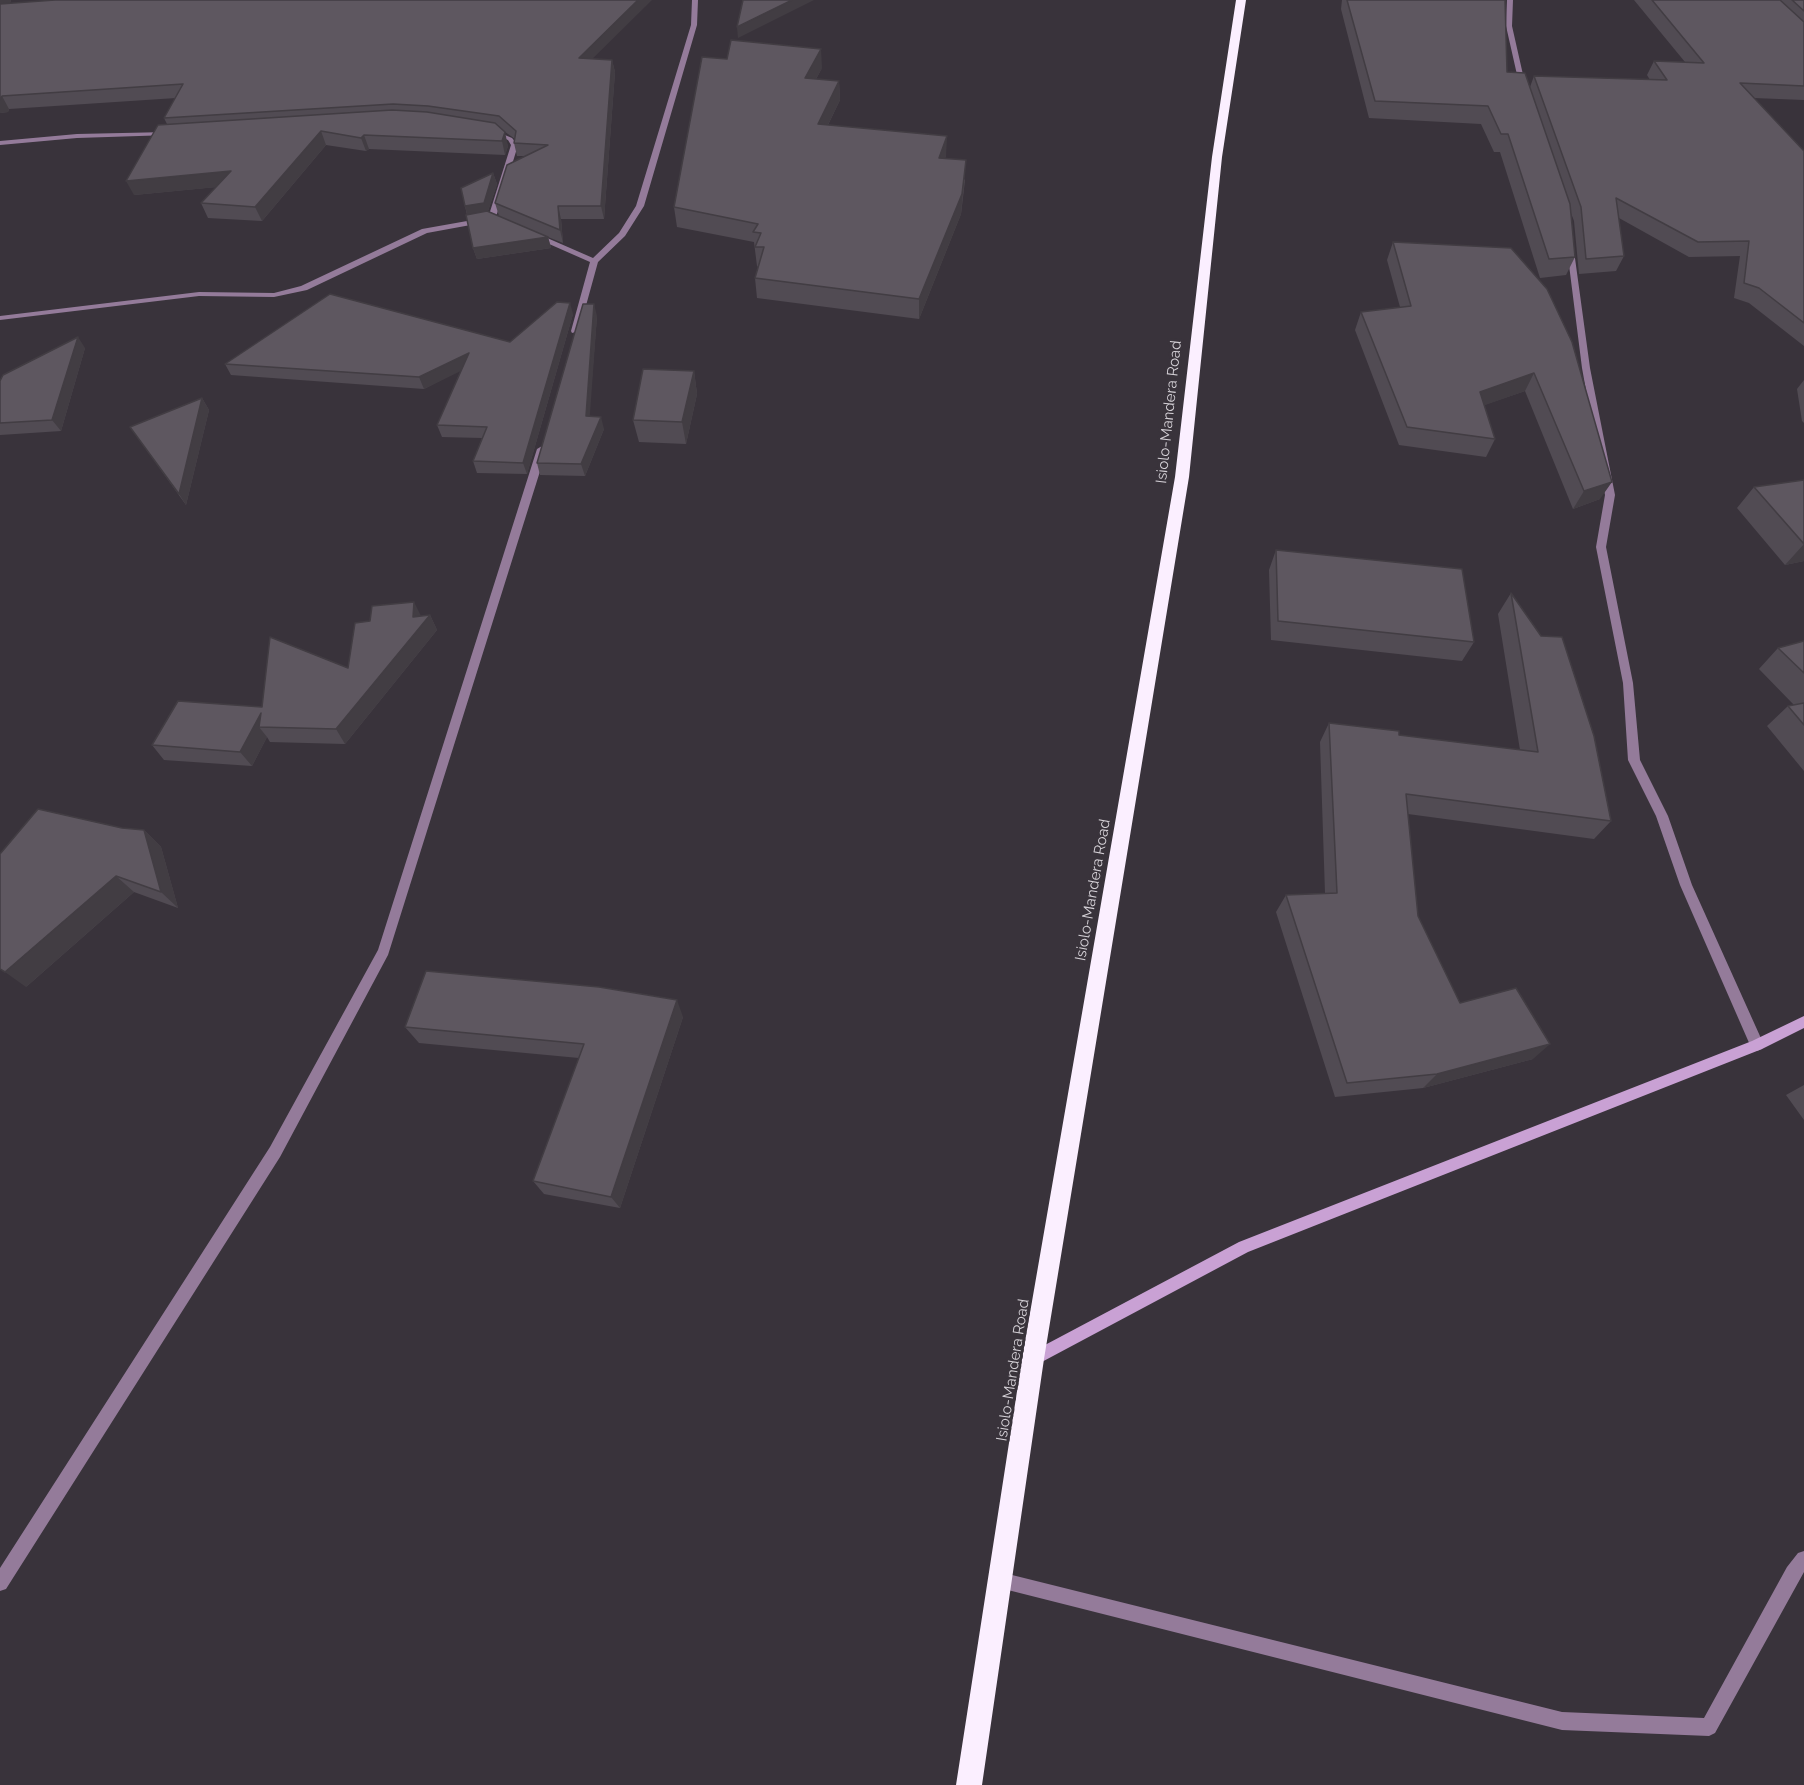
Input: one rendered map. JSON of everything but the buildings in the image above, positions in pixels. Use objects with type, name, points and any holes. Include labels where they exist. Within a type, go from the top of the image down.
[{"type":"highway","name":"Isiolo-Mandera Road","points":[[969,1785],[1033,1359],[1182,477],[1217,157],[1241,0]]},
{"type":"street","points":[[573,339],[594,261],[622,234],[640,206],[694,25],[695,0]]},
{"type":"street","points":[[1510,0],[1509,26],[1524,94]]},
{"type":"street","points":[[480,130],[501,134],[515,145],[492,218]]},
{"type":"street","points":[[0,143],[77,136],[180,133]]},
{"type":"street","points":[[0,318],[200,294],[274,295],[304,288],[425,231],[492,218],[513,227]]},
{"type":"street","points":[[523,231],[594,261]]},
{"type":"street","points":[[1569,243],[1583,346],[1610,495],[1601,547],[1628,683],[1634,760],[1662,816],[1686,885],[1758,1045]]},
{"type":"street","points":[[0,1583],[275,1152],[384,951],[545,440]]},
{"type":"street","points":[[1033,1359],[1244,1247],[1758,1045],[1804,1022]]},
{"type":"street","points":[[1000,1580],[1562,1721],[1709,1727],[1793,1573],[1804,1559]]}]
